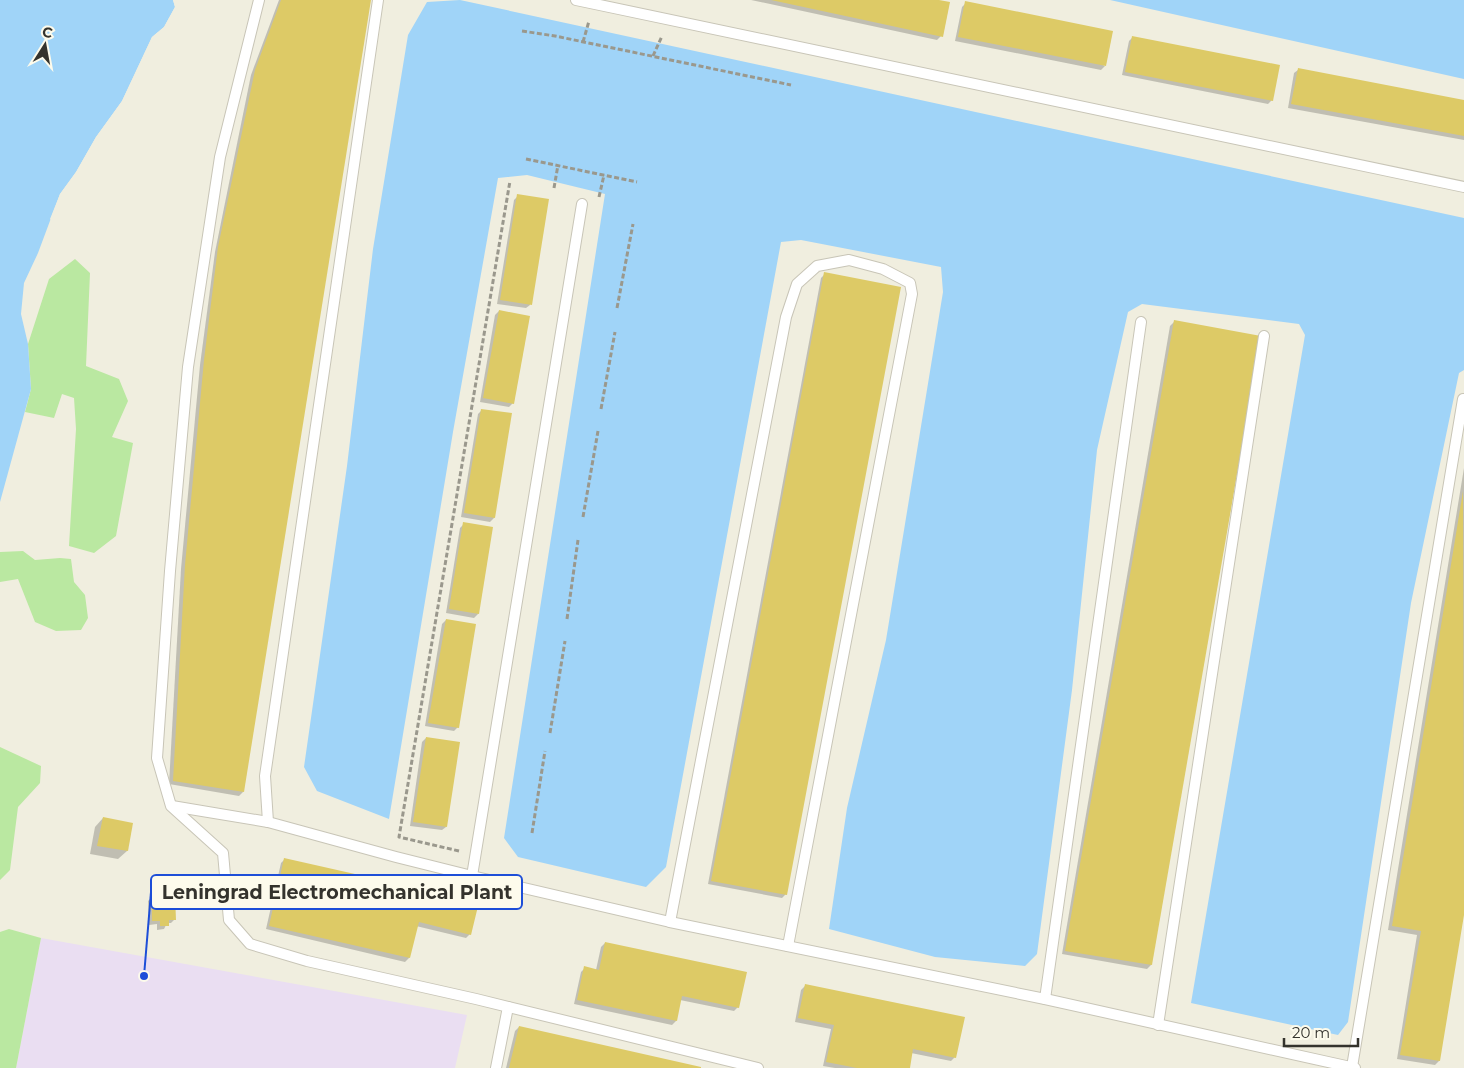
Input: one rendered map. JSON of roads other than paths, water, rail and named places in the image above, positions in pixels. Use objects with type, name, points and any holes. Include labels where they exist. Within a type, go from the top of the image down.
[{"type":"lane","points":[[259,0],[220,157],[188,367],[170,571],[157,758],[171,806],[223,853],[229,920],[250,944],[308,961],[508,1007],[758,1068]]},
{"type":"lane","points":[[268,822],[265,776],[378,0]]},
{"type":"lane","points":[[576,0],[1464,187]]},
{"type":"lane","points":[[472,876],[582,204]]},
{"type":"lane","points":[[670,922],[786,317],[797,284],[817,266],[849,260],[884,269],[910,283],[912,294],[788,946]]},
{"type":"lane","points":[[1044,999],[1141,322]]},
{"type":"lane","points":[[1158,1025],[1264,336]]},
{"type":"lane","points":[[171,806],[268,822],[472,876],[670,922],[1044,999],[1354,1068],[1463,399]]},
{"type":"lane","points":[[496,1068],[508,1007]]},
{"type":"water","points":[[0,0],[173,0],[175,7],[164,27],[152,37],[122,101],[96,137],[76,172],[60,194],[38,253],[24,283],[21,314],[28,344],[31,389],[0,502]]},
{"type":"water","points":[[460,0],[1464,218],[1464,370],[1459,373],[1411,603],[1348,1022],[1338,1035],[1191,1003],[1305,335],[1299,324],[1142,304],[1128,312],[1097,450],[1072,690],[1037,954],[1025,966],[935,957],[829,929],[847,808],[886,640],[943,292],[941,267],[801,240],[781,242],[666,867],[646,887],[518,857],[504,838],[605,194],[527,175],[498,178],[453,432],[389,819],[317,791],[304,767],[347,466],[373,249],[408,35],[427,2]]},
{"type":"water","points":[[1110,0],[1464,0],[1464,79]]},
{"type":"place","name":"Leningrad Electromechanical Plant","points":[[144,976]]}]
